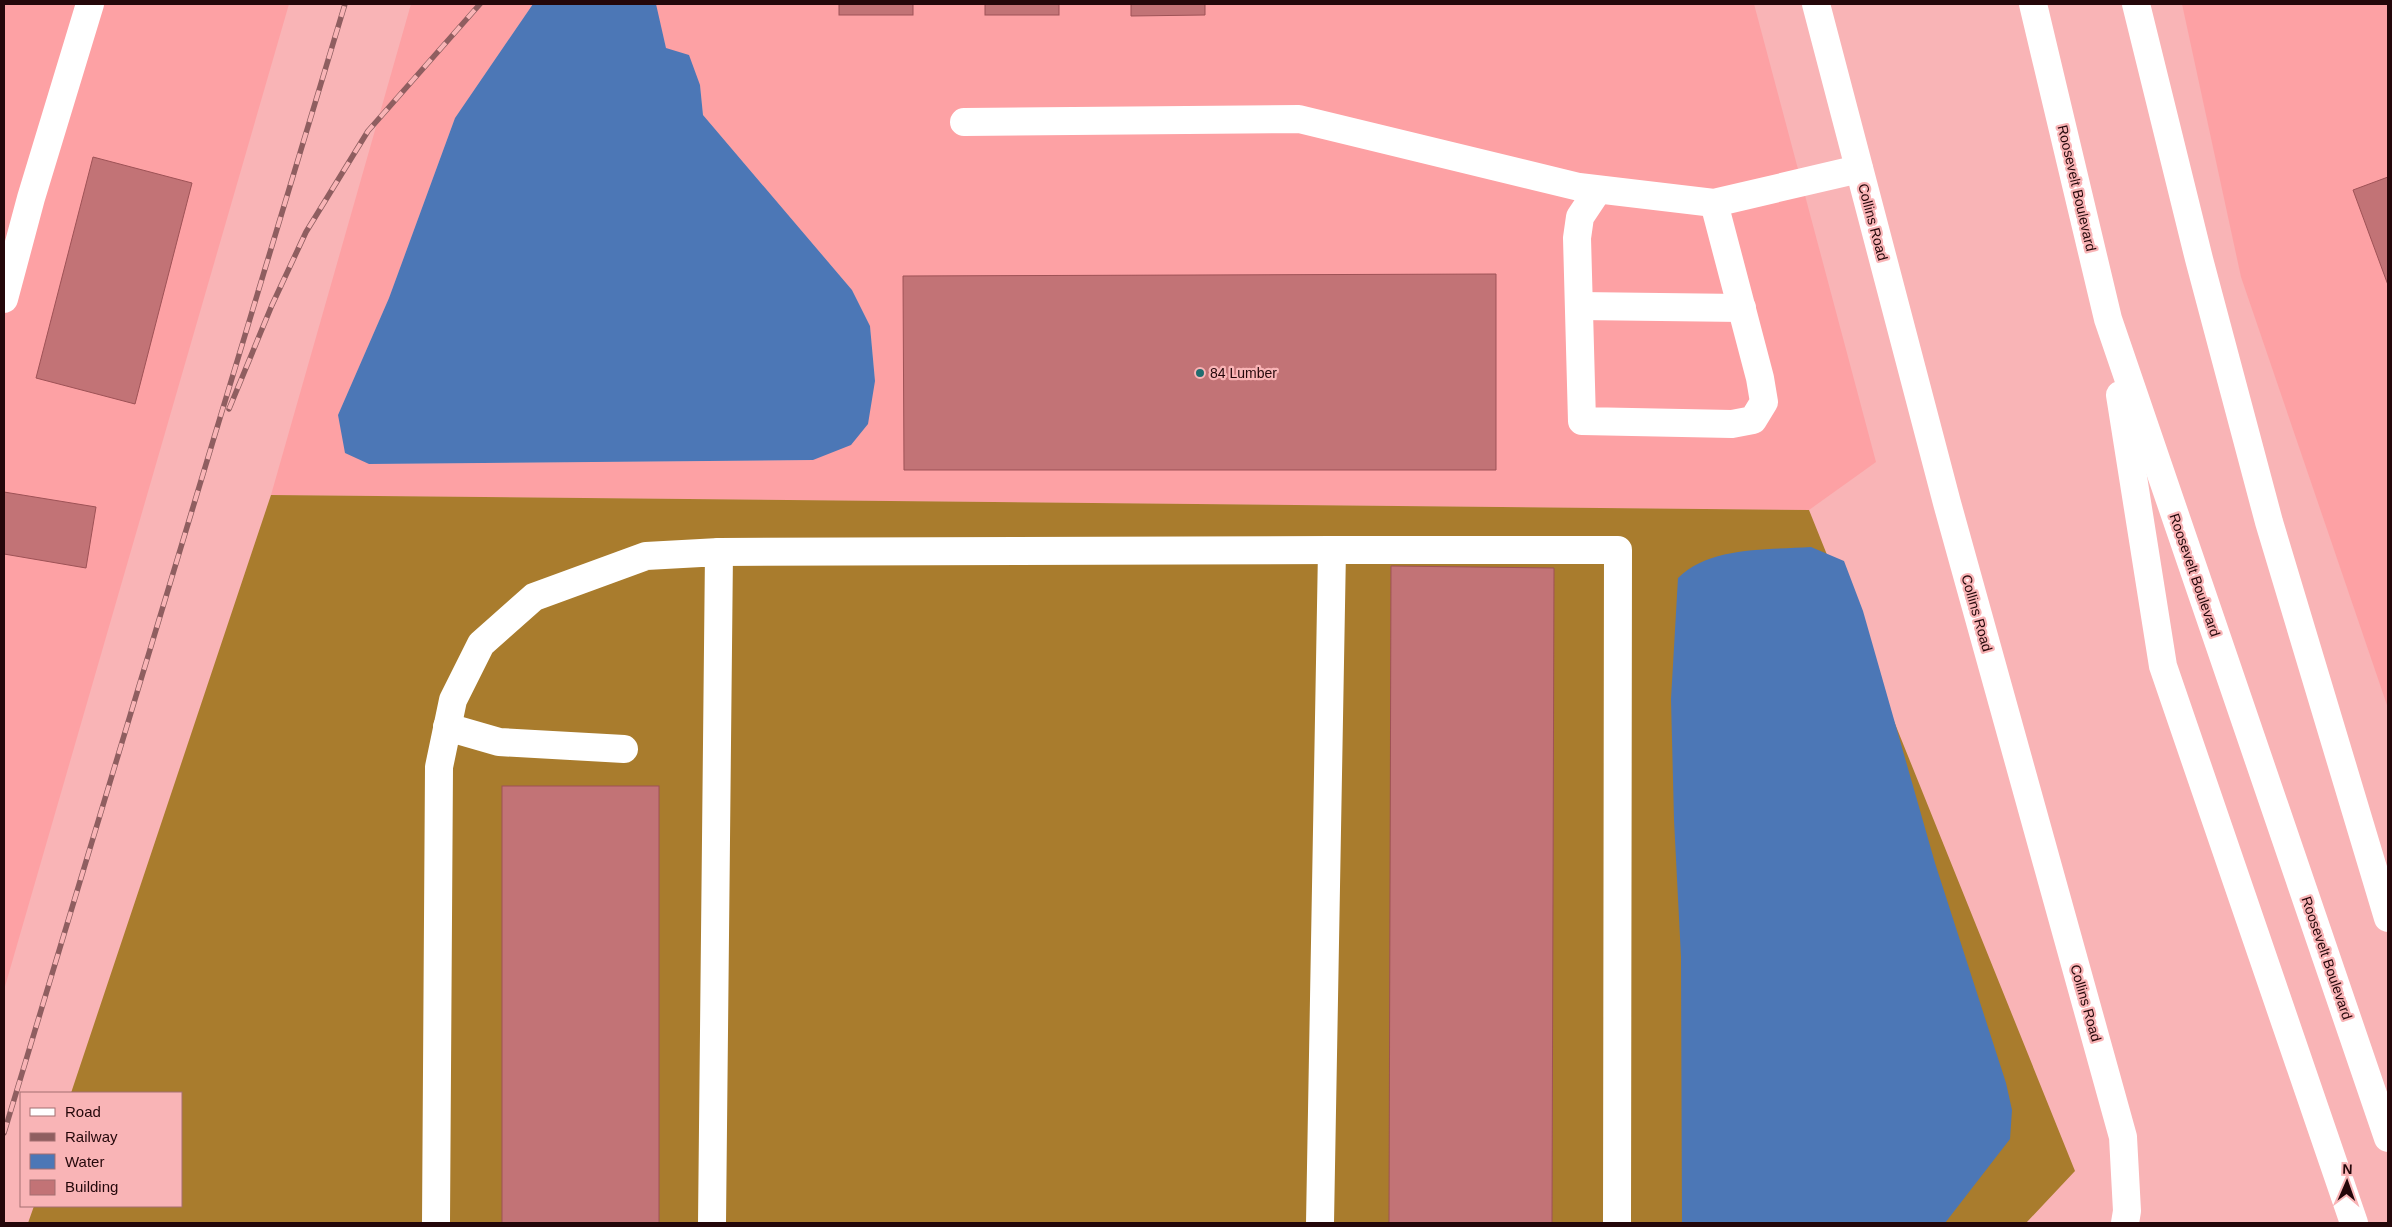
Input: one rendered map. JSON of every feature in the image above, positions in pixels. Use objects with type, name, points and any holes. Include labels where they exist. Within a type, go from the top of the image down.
[{"type":"main road","points":[[4,299],[90,4]]},
{"type":"main road","name":"Collins Road","points":[[1816,4],[1949,513],[2123,1137],[2127,1211],[2125,1223]]},
{"type":"main road","name":"Roosevelt Boulevard","points":[[2033,4],[2108,319],[2388,1138]]},
{"type":"main road","points":[[2136,4],[2199,259],[2269,522],[2388,918]]},
{"type":"main road","points":[[964,122],[1299,119],[1579,188],[1714,203],[1859,169]]},
{"type":"main road","points":[[1598,190],[1580,217],[1577,238],[1582,421],[1732,424],[1753,420],[1764,402],[1760,378],[1714,203]]},
{"type":"main road","points":[[1579,306],[1742,308]]},
{"type":"main road","points":[[2108,319],[2163,666],[2354,1223]]},
{"type":"main road","points":[[1320,1223],[1332,550]]},
{"type":"main road","points":[[436,1223],[439,767],[453,700],[481,644],[534,597],[646,556],[720,552],[1618,550],[1617,1223]]},
{"type":"main road","points":[[712,1223],[720,552]]},
{"type":"main road","points":[[447,727],[499,742],[624,749]]},
{"type":"shaded area","points":[[4,4],[289,4],[4,990]]},
{"type":"shaded area","points":[[411,4],[533,4],[455,118],[389,298],[338,415],[369,464],[813,460],[875,381],[870,326],[852,290],[703,115],[700,85],[666,48],[655,4],[1754,4],[1876,462],[1809,510],[271,495]]},
{"type":"shaded area","points":[[2182,4],[2388,4],[2388,708],[2241,277]]},
{"type":"shaded area","points":[[271,495],[1809,510],[2075,1171],[2026,1223],[28,1223],[34,1207],[182,1207],[182,1092],[71,1092]]},
{"type":"water","points":[[533,4],[656,4],[666,48],[689,55],[700,85],[703,115],[852,290],[870,326],[875,381],[868,424],[851,445],[813,460],[369,464],[345,453],[338,415],[389,298],[455,118]]},
{"type":"water","points":[[1811,547],[1844,561],[1863,611],[1935,863],[2006,1083],[2012,1110],[2010,1139],[1945,1223],[1682,1223],[1681,957],[1674,820],[1671,699],[1678,578],[1706,560],[1723,555],[1758,550]]},
{"type":"building","points":[[839,4],[913,4],[913,15],[839,15]]},
{"type":"building","points":[[985,4],[1059,4],[1059,15],[985,15]]},
{"type":"building","points":[[1131,4],[1205,4],[1205,15],[1131,16]]},
{"type":"building","points":[[93,157],[192,183],[135,404],[36,378]]},
{"type":"building","points":[[2388,177],[2388,285],[2353,190]]},
{"type":"building","name":"84 Lumber","points":[[1496,274],[1496,470],[904,470],[903,276]]},
{"type":"building","points":[[4,492],[96,507],[86,568],[4,554]]},
{"type":"building","points":[[1391,566],[1554,568],[1552,1223],[1389,1223]]},
{"type":"building","points":[[502,786],[659,786],[659,1223],[502,1223]]},
{"type":"railway","points":[[4,1133],[345,4]]},
{"type":"railway","points":[[229,409],[272,305],[306,232],[368,131],[480,4]]},
{"type":"place","name":"84 Lumber","points":[[1200,373]]}]
